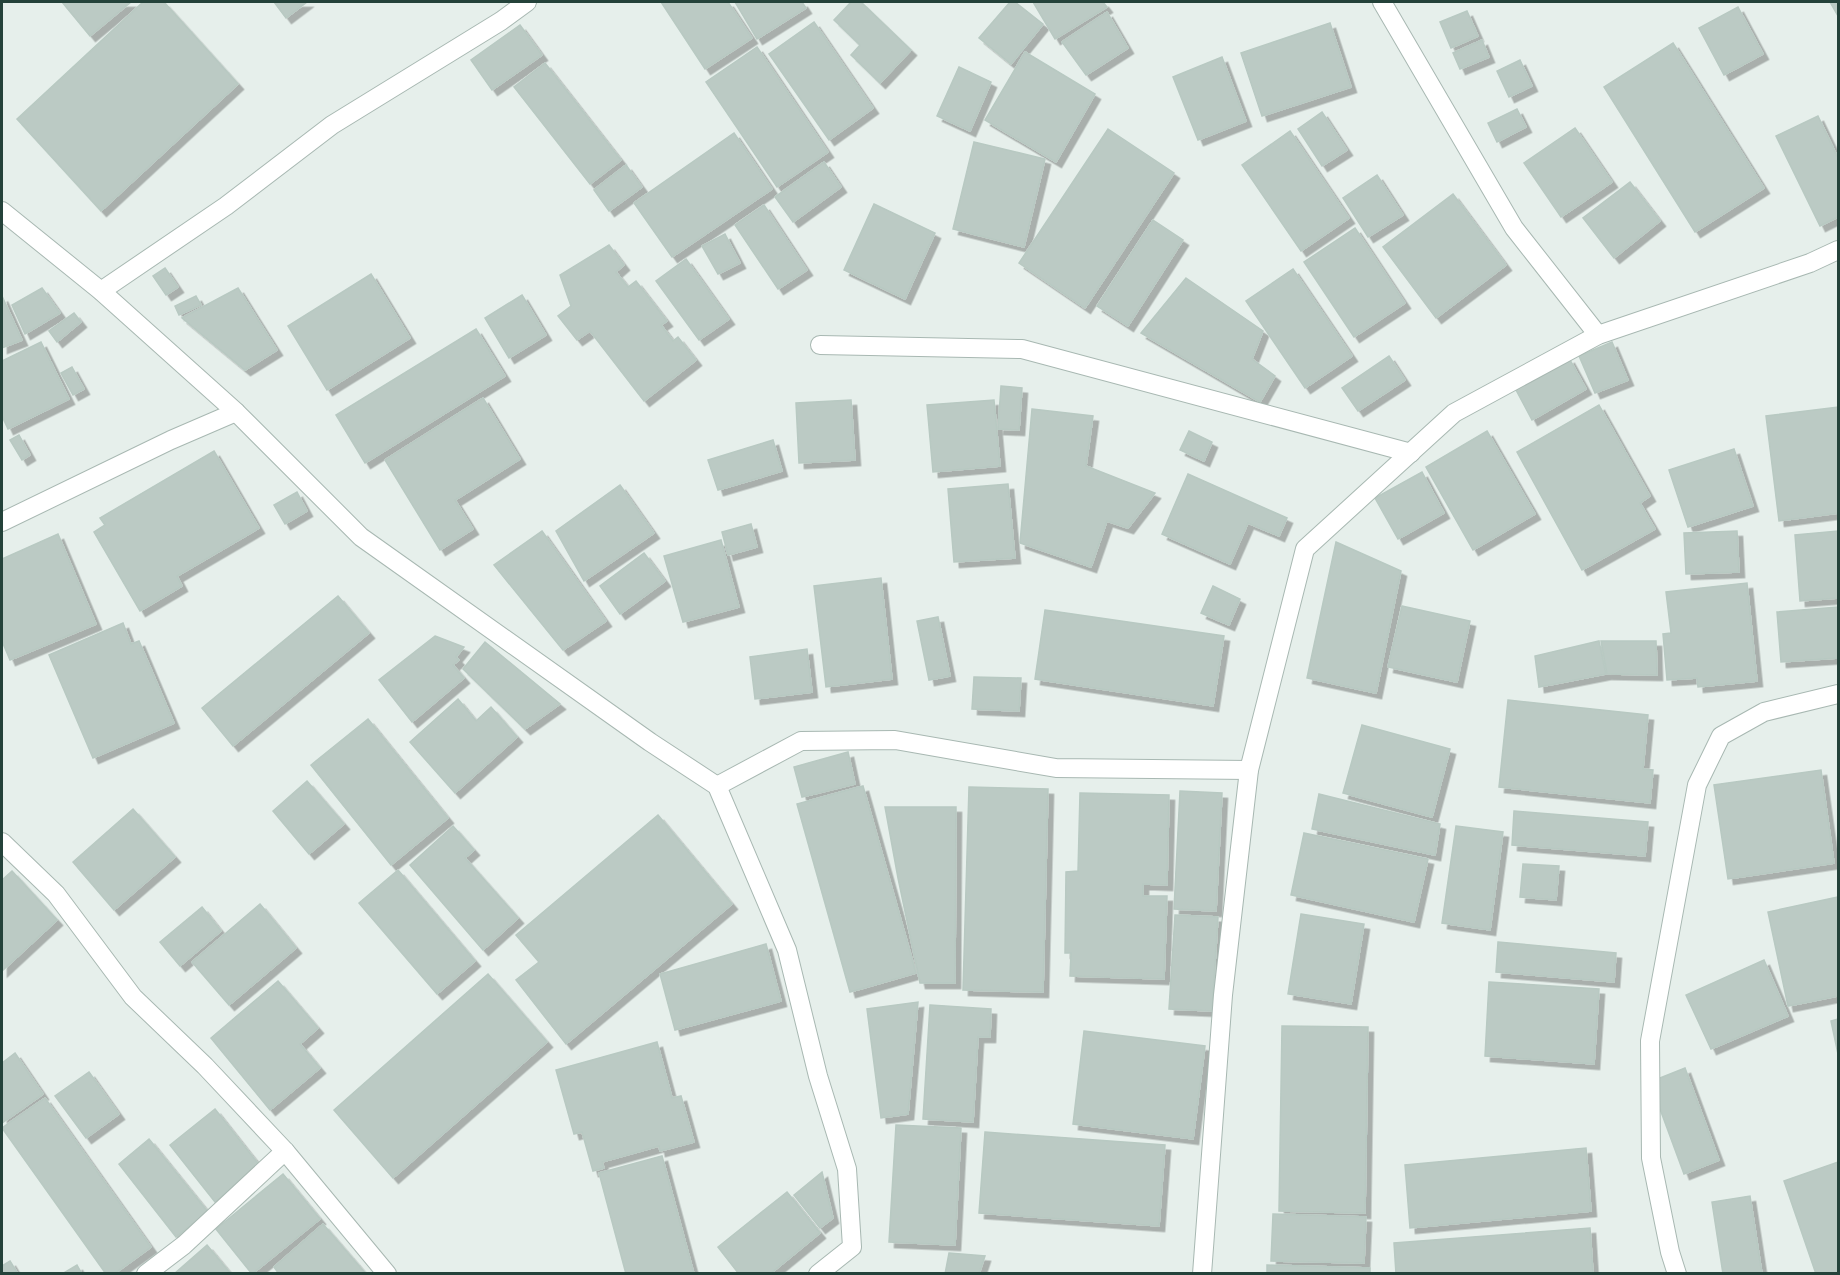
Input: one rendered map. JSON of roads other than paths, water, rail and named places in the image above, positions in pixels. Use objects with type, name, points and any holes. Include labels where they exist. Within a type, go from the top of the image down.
[{"type":"street","points":[[101,291],[226,206],[332,125],[501,21],[527,2]]},
{"type":"street","points":[[1382,2],[1514,228],[1598,335]]},
{"type":"street","points":[[2,211],[101,291],[236,412],[361,537],[650,742],[717,786],[787,950],[818,1076],[847,1169],[852,1247],[818,1274]]},
{"type":"street","points":[[1202,1274],[1223,995],[1248,770],[1305,549],[1454,414],[1598,335],[1810,263],[1839,250]]},
{"type":"street","points":[[820,345],[1022,349],[1411,453]]},
{"type":"street","points":[[2,522],[171,440],[236,412]]},
{"type":"street","points":[[1677,1274],[1670,1252],[1651,1158],[1650,1041],[1697,785],[1721,736],[1764,712],[1839,694]]},
{"type":"street","points":[[717,786],[801,741],[895,740],[1056,768],[1248,770]]},
{"type":"street","points":[[2,842],[56,894],[133,997],[205,1066],[285,1151],[387,1274]]},
{"type":"street","points":[[146,1274],[184,1245],[285,1151]]}]
